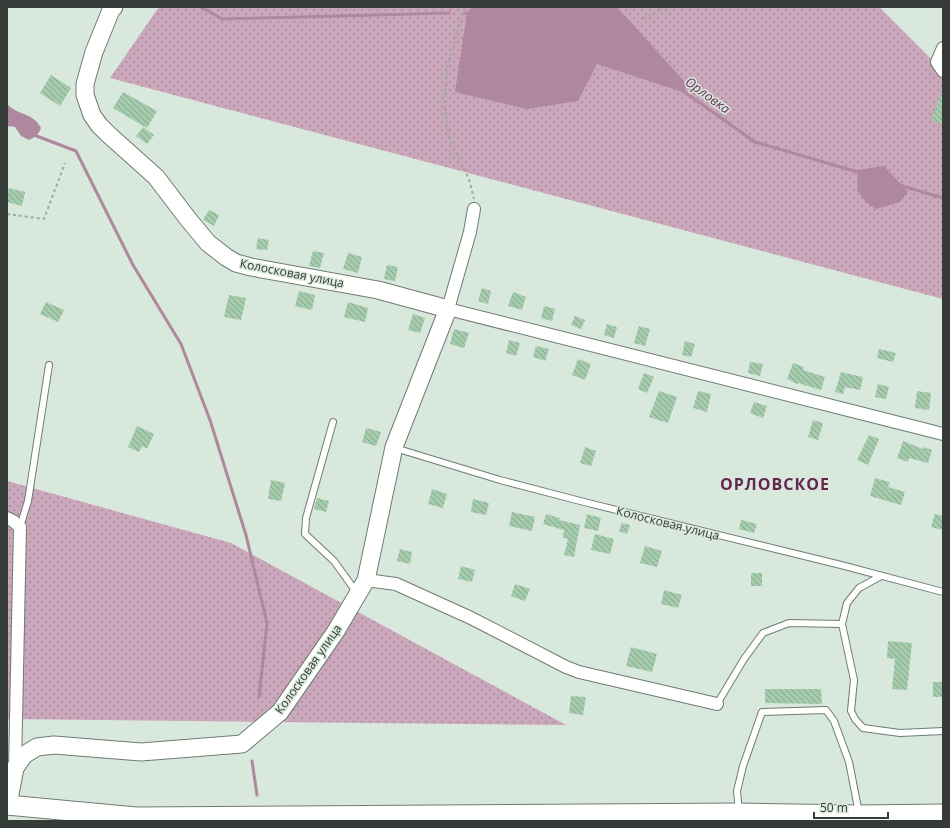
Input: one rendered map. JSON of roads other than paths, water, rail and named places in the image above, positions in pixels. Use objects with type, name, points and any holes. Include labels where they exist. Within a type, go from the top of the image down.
[{"type":"main road","points":[[7,805],[136,817],[739,813],[859,815],[943,814]]},
{"type":"main road","points":[[112,821],[136,817]]},
{"type":"street","name":"Колосковая улица","points":[[113,9],[94,52],[85,84],[85,95],[92,115],[108,134],[156,177],[208,243],[236,263],[378,290],[943,434]]},
{"type":"street","points":[[940,66],[943,48]]},
{"type":"street","points":[[448,309],[470,232],[474,209]]},
{"type":"street","name":"Колосковая улица","points":[[15,768],[24,755],[37,747],[54,745],[141,752],[242,744],[280,712],[336,631],[366,580],[394,447],[448,309]]},
{"type":"street","points":[[7,518],[20,527]]},
{"type":"street","name":"Колосковая улица","points":[[7,805],[15,768],[20,527]]},
{"type":"street","points":[[366,580],[396,584],[471,618],[566,667],[579,672],[717,704]]},
{"type":"lane","points":[[20,527],[28,501],[49,365]]},
{"type":"lane","points":[[333,422],[306,518],[305,534],[334,561],[358,594]]},
{"type":"lane","name":"Колосковая улица","points":[[394,447],[500,480],[588,504],[943,592]]},
{"type":"lane","points":[[881,576],[859,588],[847,603],[842,624],[854,680],[851,711],[854,720],[863,728],[900,733],[943,731]]},
{"type":"lane","points":[[717,704],[744,659],[763,633],[789,623],[842,624]]},
{"type":"lane","points":[[739,813],[737,792],[742,766],[762,712],[826,710],[834,721],[849,762],[859,815]]},
{"type":"waterway","name":"Орловка","points":[[201,7],[222,19],[449,13]]},
{"type":"waterway","name":"Орловка","points":[[464,13],[471,14]]},
{"type":"waterway","name":"Орловка","points":[[683,91],[755,142],[861,173]]},
{"type":"waterway","points":[[34,135],[76,151],[133,265],[181,344],[210,420],[246,535],[267,623],[259,697]]},
{"type":"waterway","name":"Орловка","points":[[899,185],[943,198]]},
{"type":"waterway","points":[[252,761],[257,795]]},
{"type":"district","name":"ОРЛОВСКОЕ","points":[[775,484]]}]
